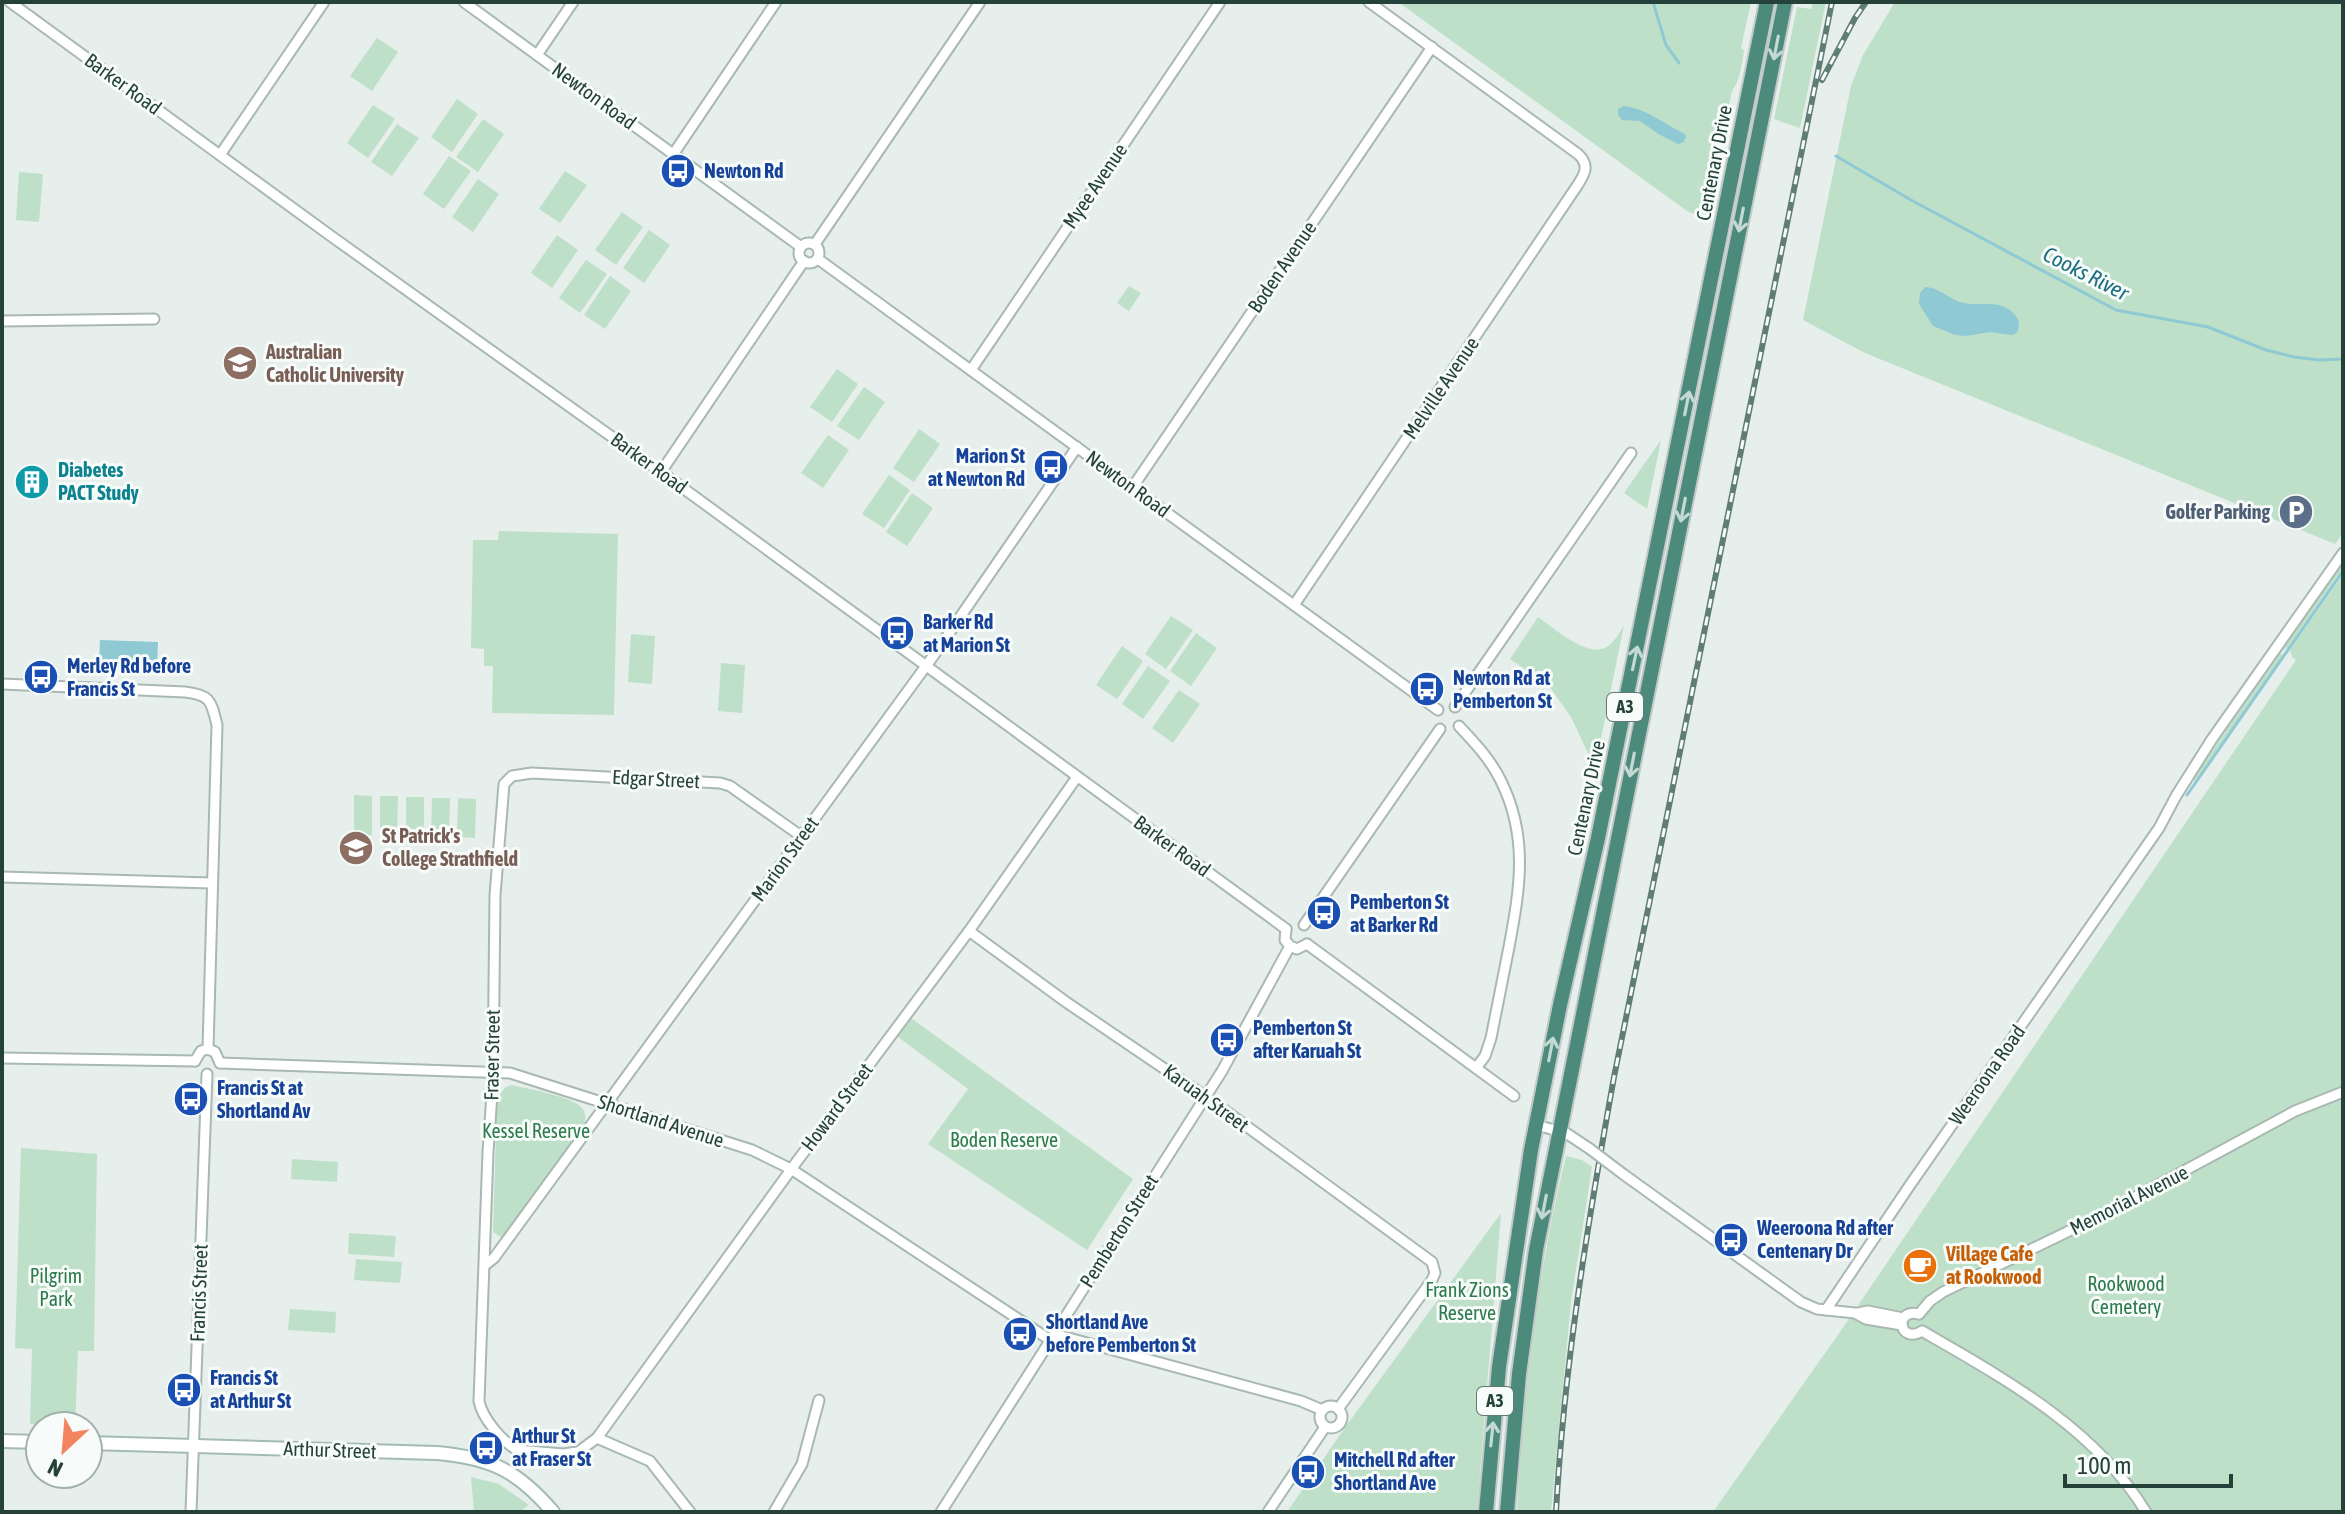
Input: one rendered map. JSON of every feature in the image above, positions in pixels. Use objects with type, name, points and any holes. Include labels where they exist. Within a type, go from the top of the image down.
[{"type":"highway","name":"Centenary Drive","points":[[1486,1512],[1499,1367],[1536,1125],[1605,807],[1767,2]]},
{"type":"highway","name":"Centenary Drive","points":[[1507,1512],[1519,1374],[1536,1250],[1558,1130],[1785,2]]},
{"type":"main road","points":[[2,1441],[24,1442]]},
{"type":"main road","name":"Arthur Street","points":[[104,1443],[437,1453],[473,1457],[516,1476],[553,1512]]},
{"type":"street","name":"Barker Road","points":[[10,2],[1286,929]]},
{"type":"street","points":[[220,155],[324,2]]},
{"type":"street","name":"Newton Road","points":[[464,2],[801,247]]},
{"type":"street","points":[[537,55],[573,2]]},
{"type":"street","points":[[674,153],[776,2]]},
{"type":"street","points":[[815,244],[980,2]]},
{"type":"street","name":"Myee Avenue","points":[[971,370],[1220,2]]},
{"type":"street","points":[[1369,2],[1432,47]]},
{"type":"street","name":"Melville Avenue","points":[[1294,605],[1586,170],[1578,154],[1432,47]]},
{"type":"street","name":"Boden Avenue","points":[[1132,488],[1432,47]]},
{"type":"street","points":[[809,242],[815,244],[820,253],[818,259],[810,263],[804,261],[799,253],[801,247],[809,242]]},
{"type":"street","name":"Newton Road","points":[[818,259],[1438,710]]},
{"type":"street","points":[[661,472],[804,261]]},
{"type":"street","points":[[2,321],[154,319]]},
{"type":"street","name":"Marion Street","points":[[485,1265],[494,1258],[925,666],[1077,447]]},
{"type":"street","points":[[1455,707],[1631,453]]},
{"type":"street","name":"Weeroona Road","points":[[1826,1310],[2159,828],[2212,739],[2343,553]]},
{"type":"street","points":[[2,684],[185,692],[200,694],[209,701],[217,725],[208,1049]]},
{"type":"street","points":[[1440,729],[1435,718],[1438,710],[1448,705],[1455,707],[1460,714],[1459,726],[1482,751],[1500,780],[1515,818],[1520,854],[1519,894],[1491,1038],[1485,1056],[1476,1068]]},
{"type":"street","points":[[1440,729],[1449,731],[1459,726]]},
{"type":"street","points":[[1304,925],[1440,729]]},
{"type":"street","name":"Edgar Street","points":[[502,790],[512,776],[532,773],[720,783],[743,795],[801,836]]},
{"type":"street","name":"Howard Street","points":[[597,1438],[791,1169],[969,931],[1077,777]]},
{"type":"street","name":"Fraser Street","points":[[502,790],[495,895],[493,1071],[479,1401],[481,1409],[504,1439],[517,1450],[531,1453],[578,1452],[597,1438]]},
{"type":"street","points":[[2,877],[211,883]]},
{"type":"street","points":[[1292,924],[1304,925],[1309,932],[1307,944],[1297,949],[1290,946],[1284,936],[1286,929],[1292,924]]},
{"type":"street","name":"Karuah Street","points":[[969,931],[1429,1260],[1435,1273],[1338,1409]]},
{"type":"street","points":[[1307,944],[1514,1096]]},
{"type":"street","name":"Pemberton Street","points":[[941,1512],[1205,1097],[1290,946]]},
{"type":"street","points":[[208,1049],[215,1052],[220,1063],[214,1072],[207,1074],[197,1069],[195,1061],[201,1051],[208,1049]]},
{"type":"street","points":[[2,1058],[195,1061]]},
{"type":"street","name":"Shortland Avenue","points":[[220,1063],[493,1071],[524,1076],[752,1150],[791,1169],[1052,1337],[1301,1401],[1322,1410]]},
{"type":"street","name":"Francis Street","points":[[191,1512],[207,1074]]},
{"type":"street","name":"Memorial Avenue","points":[[1919,1314],[1943,1292],[2104,1214],[2295,1111],[2343,1092]]},
{"type":"street","points":[[1536,1125],[1558,1130],[1590,1149],[1801,1302],[1817,1309],[1868,1311],[1903,1322]]},
{"type":"street","points":[[1911,1312],[1919,1314],[1925,1322],[1917,1335],[1905,1331],[1903,1322],[1911,1312]]},
{"type":"street","points":[[1922,1331],[2046,1408],[2110,1464],[2146,1512]]},
{"type":"street","points":[[774,1512],[802,1464],[819,1400]]},
{"type":"street","points":[[1330,1406],[1338,1409],[1342,1418],[1339,1424],[1333,1428],[1325,1427],[1320,1419],[1322,1410],[1330,1406]]},
{"type":"street","points":[[1268,1512],[1325,1427]]},
{"type":"street","points":[[597,1438],[650,1461],[690,1512]]},
{"type":"green space","points":[[1398,2],[1751,2],[1741,48],[1744,50],[1741,66],[1732,91],[1707,214],[1687,211]]},
{"type":"green space","points":[[1813,2],[1826,2],[1800,128],[1774,119],[1797,7],[1811,9]]},
{"type":"green space","points":[[1895,2],[2343,2],[2343,533],[2335,544],[1865,353],[1803,320],[1851,86],[1863,55]]},
{"type":"green space","points":[[377,38],[398,52],[372,91],[350,76]]},
{"type":"green space","points":[[457,99],[478,114],[452,152],[431,137]]},
{"type":"green space","points":[[373,105],[395,119],[368,158],[347,143]]},
{"type":"green space","points":[[483,119],[504,134],[478,172],[456,157]]},
{"type":"green space","points":[[397,124],[419,138],[392,176],[371,162]]},
{"type":"green space","points":[[449,156],[471,171],[444,209],[423,194]]},
{"type":"green space","points":[[565,171],[587,185],[560,223],[539,209]]},
{"type":"green space","points":[[19,172],[43,174],[39,222],[16,220]]},
{"type":"green space","points":[[478,179],[499,194],[473,232],[452,217]]},
{"type":"green space","points":[[622,212],[643,227],[616,265],[595,250]]},
{"type":"green space","points":[[649,230],[670,245],[644,283],[623,268]]},
{"type":"green space","points":[[557,235],[578,250],[552,288],[531,273]]},
{"type":"green space","points":[[586,260],[607,274],[580,313],[559,298]]},
{"type":"green space","points":[[610,276],[631,291],[605,329],[584,315]]},
{"type":"green space","points":[[1129,286],[1141,293],[1129,311],[1117,303]]},
{"type":"green space","points":[[837,369],[858,384],[832,422],[810,407]]},
{"type":"green space","points":[[864,387],[885,402],[859,440],[837,426]]},
{"type":"green space","points":[[919,429],[940,444],[914,482],[893,468]]},
{"type":"green space","points":[[828,435],[849,450],[823,488],[801,473]]},
{"type":"green space","points":[[1661,440],[1647,509],[1624,493]]},
{"type":"green space","points":[[889,475],[910,490],[884,528],[862,514]]},
{"type":"green space","points":[[912,493],[933,508],[907,546],[886,532]]},
{"type":"green space","points":[[499,531],[618,534],[614,715],[492,713],[493,666],[484,666],[484,649],[471,648],[473,540],[498,540]]},
{"type":"green space","points":[[2343,562],[2343,568],[2288,648],[2281,653],[2282,658],[2195,781],[2192,780]]},
{"type":"green space","name":"Rookwood Cemetery","points":[[2343,574],[2343,1512],[1713,1512],[1840,1332],[2296,660],[2290,650]]},
{"type":"green space","points":[[1171,616],[1193,630],[1166,669],[1145,654]]},
{"type":"green space","points":[[1538,617],[1572,641],[1591,649],[1608,646],[1624,625],[1595,768],[1571,717],[1549,686],[1510,659]]},
{"type":"green space","points":[[1196,633],[1217,648],[1191,686],[1170,671]]},
{"type":"green space","points":[[631,634],[655,636],[652,684],[628,682]]},
{"type":"green space","points":[[1122,646],[1143,661],[1117,699],[1096,685]]},
{"type":"green space","points":[[721,663],[745,665],[742,713],[718,711]]},
{"type":"green space","points":[[1148,666],[1170,681],[1143,719],[1122,704]]},
{"type":"green space","points":[[1179,690],[1200,704],[1173,743],[1152,728]]},
{"type":"green space","points":[[354,795],[372,796],[372,835],[354,835]]},
{"type":"green space","points":[[380,796],[398,796],[397,836],[380,835]]},
{"type":"green space","points":[[406,797],[424,797],[424,836],[406,836]]},
{"type":"green space","points":[[432,798],[450,798],[449,838],[431,837]]},
{"type":"green space","points":[[458,798],[476,799],[475,838],[457,837]]},
{"type":"green space","name":"Boden Reserve","points":[[911,1018],[1133,1179],[1087,1250],[928,1144],[968,1089],[898,1037]]},
{"type":"green space","name":"Kessel Reserve","points":[[512,1085],[573,1102],[584,1111],[585,1118],[583,1130],[501,1237],[493,1232],[497,1097]]},
{"type":"green space","name":"Pilgrim Park","points":[[21,1148],[97,1154],[94,1351],[78,1351],[76,1410],[30,1410],[32,1349],[15,1348]]},
{"type":"green space","points":[[1566,1156],[1582,1160],[1592,1167],[1571,1302],[1551,1512],[1517,1512],[1533,1333],[1547,1244]]},
{"type":"green space","points":[[292,1159],[338,1162],[337,1182],[291,1179]]},
{"type":"green space","name":"Frank Zions Reserve","points":[[1501,1213],[1477,1512],[1287,1512],[1344,1429]]},
{"type":"green space","points":[[349,1233],[396,1236],[394,1257],[348,1254]]},
{"type":"green space","points":[[356,1259],[402,1262],[400,1283],[354,1280]]},
{"type":"green space","points":[[290,1309],[336,1312],[335,1333],[288,1330]]},
{"type":"green space","points":[[471,1477],[499,1484],[529,1505],[519,1512],[474,1512]]},
{"type":"water","points":[[1624,106],[1648,113],[1685,134],[1684,142],[1678,144],[1640,121],[1622,120],[1618,109]]},
{"type":"water","points":[[1925,287],[1967,304],[2003,306],[2018,319],[2017,333],[1990,332],[1966,336],[1933,326],[1919,304],[1920,293]]},
{"type":"water","points":[[100,640],[158,642],[157,667],[99,665]]},
{"type":"waterway","name":"Cooks River","points":[[1653,2],[1666,45],[1679,63]]},
{"type":"waterway","name":"Cooks River","points":[[1836,156],[1911,200],[2116,310],[2208,327],[2266,350],[2294,357],[2343,359]]},
{"type":"waterway","points":[[2187,795],[2343,571]]},
{"type":"railway","points":[[1556,1512],[1571,1348],[1614,1077],[1832,2]]},
{"type":"railway","points":[[1822,80],[1866,2]]},
{"type":"place","name":"Newton Rd","points":[[678,171]]},
{"type":"place","name":"Australian Catholic University","points":[[240,363]]},
{"type":"place","name":"Marion St at Newton Rd","points":[[1051,467]]},
{"type":"place","name":"Diabetes PACT Study","points":[[32,482]]},
{"type":"place","name":"Golfer Parking","points":[[2296,512]]},
{"type":"place","name":"Barker Rd at Marion St","points":[[897,633]]},
{"type":"place","name":"Merley Rd before Francis St","points":[[41,677]]},
{"type":"place","name":"Newton Rd at Pemberton St","points":[[1427,689]]},
{"type":"place","name":"St Patrick's College Strathfield","points":[[356,848]]},
{"type":"place","name":"Pemberton St at Barker Rd","points":[[1324,913]]},
{"type":"place","name":"Pemberton St after Karuah St","points":[[1227,1040]]},
{"type":"place","name":"Francis St at Shortland Av","points":[[191,1099]]},
{"type":"place","name":"Weeroona Rd after Centenary Dr","points":[[1731,1240]]},
{"type":"place","name":"Village Cafe at Rookwood","points":[[1920,1266]]},
{"type":"place","name":"Shortland Ave before Pemberton St","points":[[1020,1334]]},
{"type":"place","name":"Francis St at Arthur St","points":[[184,1390]]},
{"type":"place","name":"Arthur St at Fraser St","points":[[486,1448]]},
{"type":"place","name":"Mitchell Rd after Shortland Ave","points":[[1308,1472]]}]
